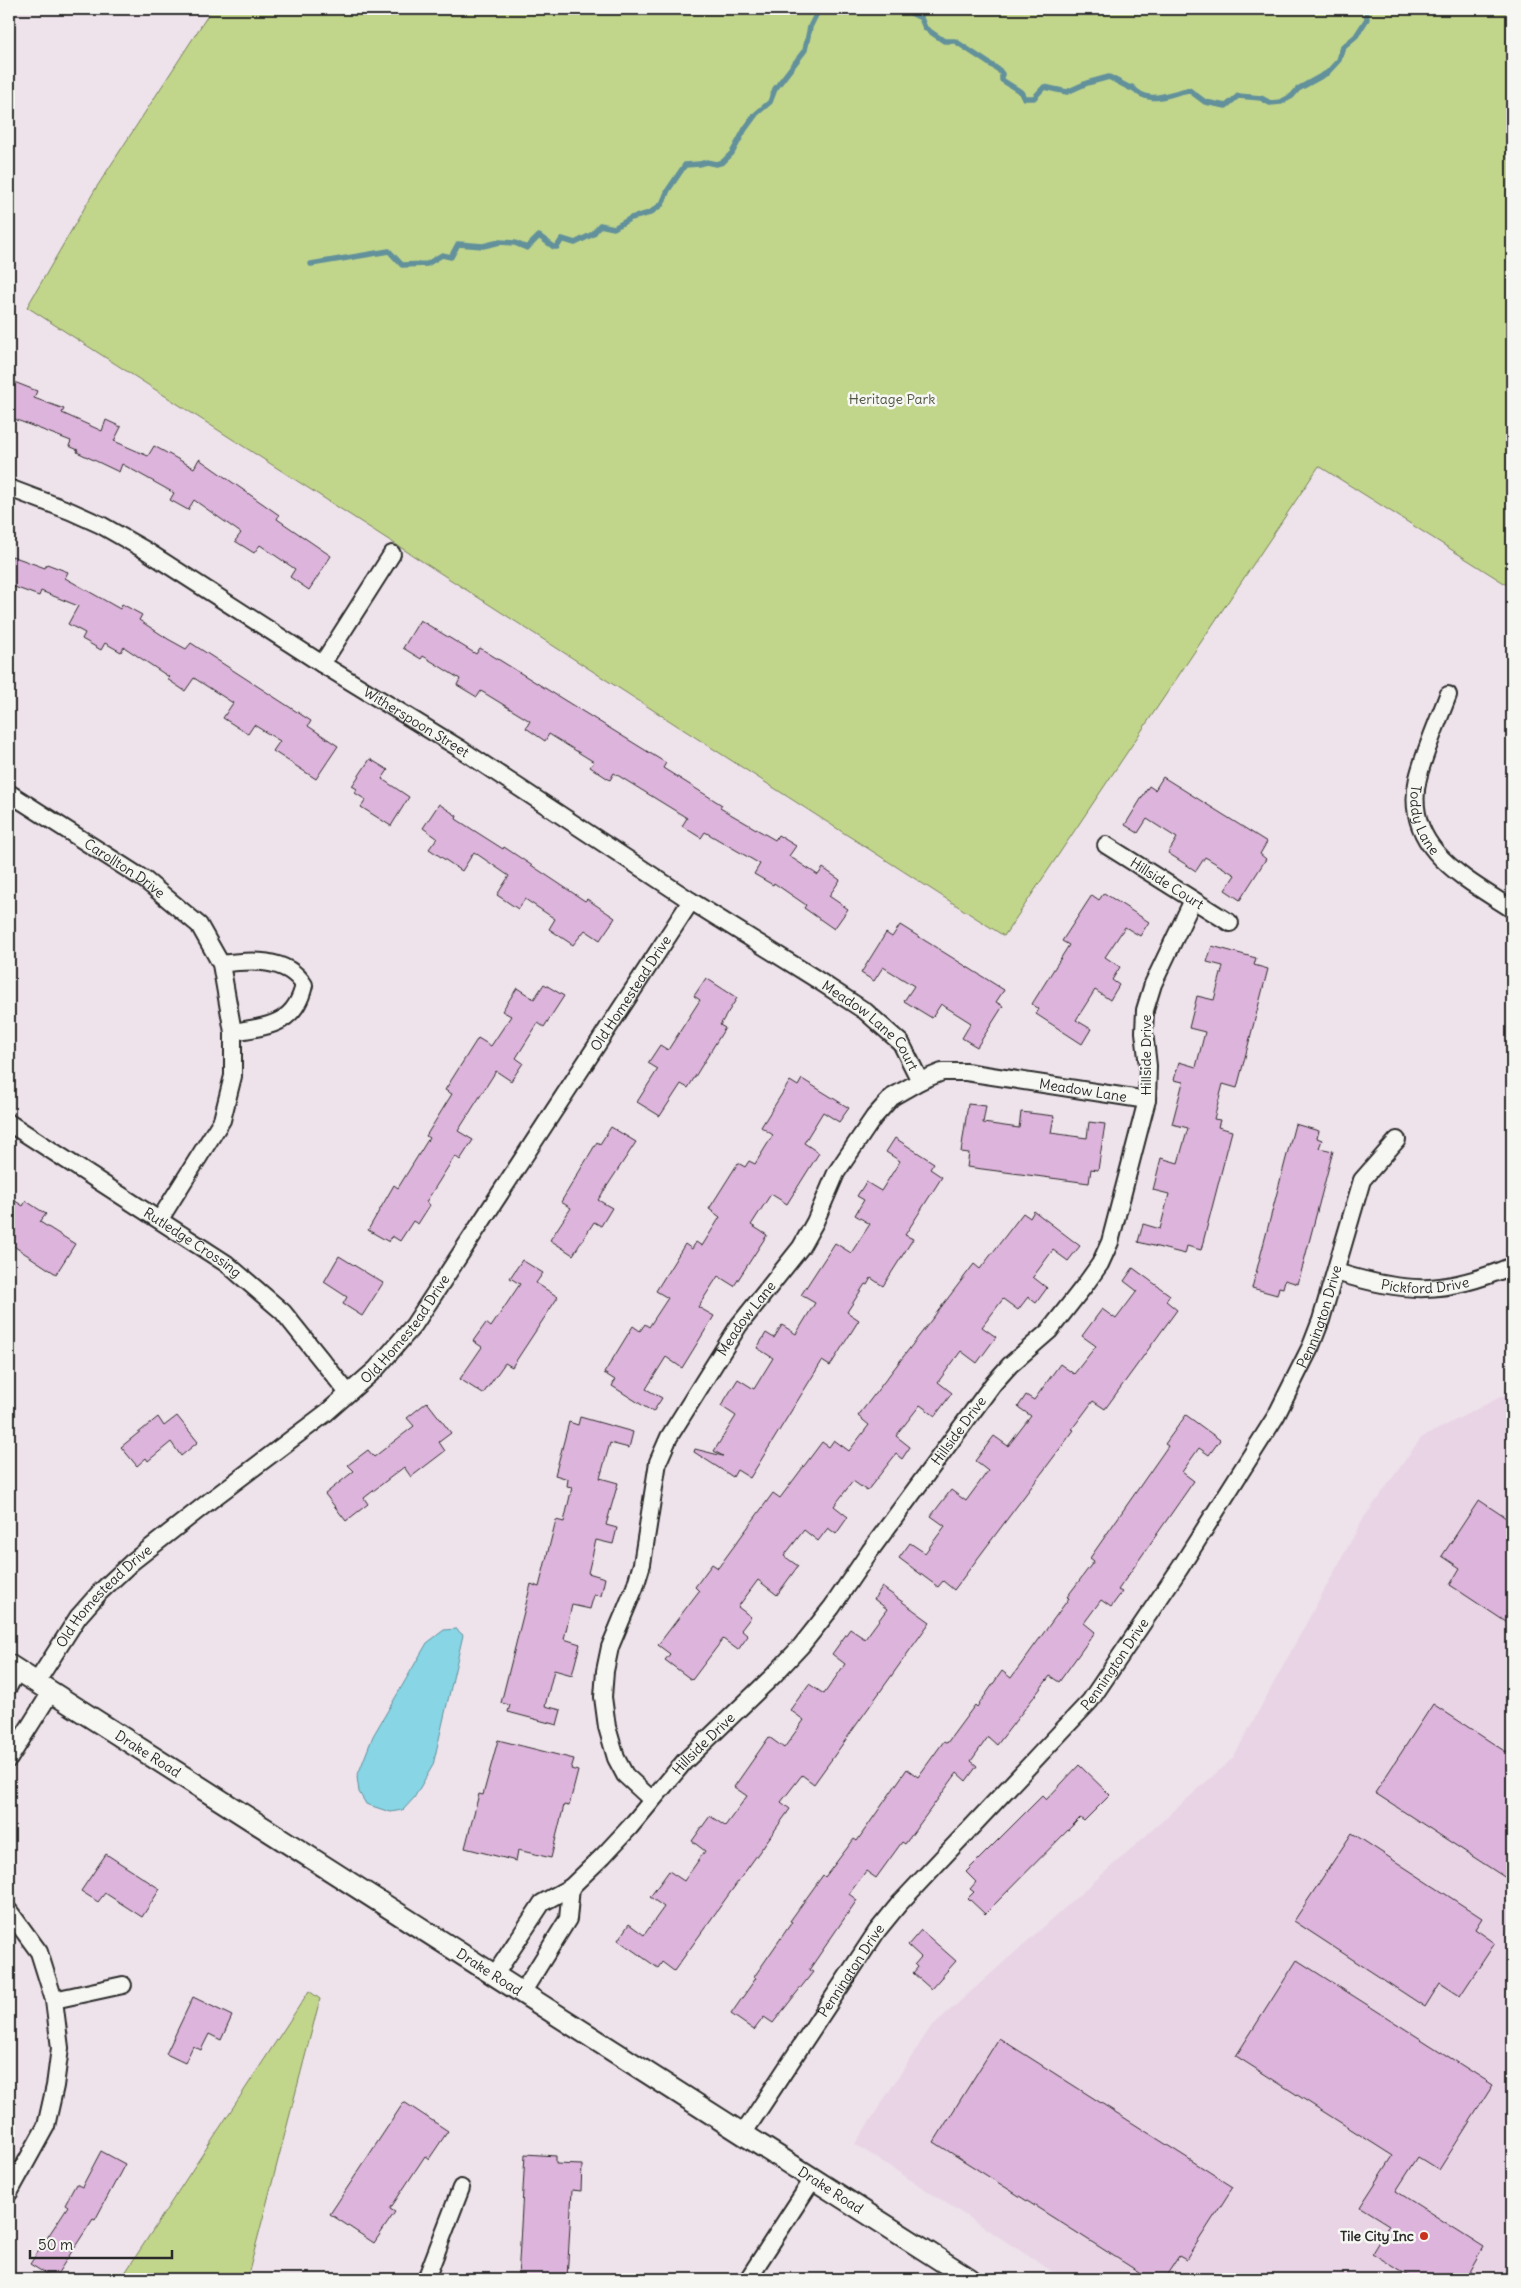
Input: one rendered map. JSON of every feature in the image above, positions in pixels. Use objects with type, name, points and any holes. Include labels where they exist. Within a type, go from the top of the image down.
[{"type":"street","name":"Witherspoon Street","points":[[9,488],[70,511],[116,533],[145,550],[322,664],[459,748],[691,901],[813,977]]},
{"type":"street","points":[[322,664],[392,554]]},
{"type":"street","name":"Toddy Lane","points":[[1448,695],[1418,779],[1416,801],[1421,826],[1431,848],[1447,866],[1512,909]]},
{"type":"street","name":"Carollton Drive","points":[[9,792],[145,880],[199,925],[221,964],[233,1032],[233,1076],[222,1120],[160,1219]]},
{"type":"street","name":"Hillside Court","points":[[1106,845],[1230,923]]},
{"type":"street","name":"Hillside Drive","points":[[494,1976],[542,1903],[571,1887],[630,1827],[651,1799],[684,1762],[773,1676],[801,1646],[832,1607],[870,1551],[993,1384],[1010,1365],[1049,1331],[1086,1285],[1100,1264],[1110,1242],[1146,1100],[1148,1066],[1144,1032],[1145,1010],[1153,984],[1193,900]]},
{"type":"street","name":"Old Homestead Drive","points":[[9,1758],[78,1617],[100,1592],[132,1562],[326,1413],[376,1368],[414,1325],[691,901]]},
{"type":"street","points":[[221,964],[241,961],[265,962],[288,968],[298,975],[304,985],[300,1001],[290,1014],[280,1021],[268,1026],[233,1032]]},
{"type":"street","name":"Meadow Lane Court","points":[[813,977],[865,1011],[901,1043],[920,1081]]},
{"type":"street","name":"Meadow Lane","points":[[651,1799],[625,1775],[616,1758],[607,1727],[603,1697],[605,1671],[610,1647],[635,1587],[642,1564],[658,1462],[669,1437],[739,1325],[800,1247],[815,1222],[827,1189],[836,1173],[874,1117],[892,1097],[920,1081],[942,1072],[966,1072],[1146,1100]]},
{"type":"street","name":"Rutledge Crossing","points":[[9,1124],[160,1219],[227,1264],[283,1312],[348,1393]]},
{"type":"street","name":"Pennington Drive","points":[[743,2134],[877,1930],[899,1904],[1090,1701],[1180,1568],[1276,1416],[1311,1346],[1336,1272],[1353,1206],[1362,1180],[1397,1140]]},
{"type":"street","name":"Pickford Drive","points":[[1336,1272],[1388,1286],[1435,1288],[1474,1281],[1512,1266]]},
{"type":"street","name":"Drake Road","points":[[12,1674],[44,1688],[970,2279]]},
{"type":"street","points":[[522,1993],[568,1919],[571,1887]]},
{"type":"street","points":[[9,1911],[39,1952],[54,2000],[60,2048],[56,2086],[46,2126],[9,2193]]},
{"type":"street","points":[[54,2000],[123,1985]]},
{"type":"street","points":[[748,2279],[813,2179]]},
{"type":"street","points":[[426,2279],[460,2188]]},
{"type":"shaded area","points":[[1512,1391],[1512,2279],[1064,2279],[855,2144],[930,2028],[1233,1758],[1363,1519],[1421,1438]]},
{"type":"green space","name":"Heritage Park","points":[[212,9],[1512,9],[1512,588],[1319,466],[1004,936],[27,307],[96,188]]},
{"type":"green space","points":[[309,1991],[320,1999],[247,2279],[121,2279]]},
{"type":"water","points":[[456,1629],[463,1635],[433,1765],[414,1798],[403,1810],[390,1812],[366,1804],[359,1792],[357,1777],[373,1736],[427,1643],[444,1630]]},
{"type":"building","points":[[9,380],[37,391],[34,398],[64,409],[62,413],[102,431],[106,420],[121,427],[114,441],[148,456],[154,446],[194,468],[199,459],[279,515],[277,519],[331,556],[309,590],[290,577],[295,569],[260,545],[254,553],[235,541],[241,533],[194,500],[188,510],[170,500],[174,493],[122,464],[119,472],[77,452],[78,450],[69,446],[71,441],[9,417]]},
{"type":"building","points":[[12,556],[45,568],[47,564],[68,572],[65,578],[120,609],[122,604],[142,615],[139,620],[168,639],[186,649],[191,643],[311,721],[308,726],[338,746],[316,779],[273,751],[280,741],[254,725],[248,734],[223,718],[233,703],[194,678],[185,691],[167,679],[169,677],[124,647],[121,652],[105,643],[101,650],[82,639],[85,633],[68,624],[78,606],[41,591],[39,596],[9,585],[9,564]]},
{"type":"building","points":[[420,620],[476,654],[480,648],[666,763],[663,768],[722,805],[720,808],[775,840],[778,835],[796,846],[789,856],[818,875],[823,868],[840,880],[829,896],[848,909],[834,929],[804,908],[806,905],[774,883],[773,885],[754,874],[760,864],[705,832],[701,838],[682,826],[687,818],[614,773],[610,780],[590,767],[594,762],[549,734],[545,741],[526,728],[530,721],[481,691],[477,697],[457,685],[460,679],[423,656],[421,659],[403,648]]},
{"type":"building","points":[[370,759],[388,770],[382,779],[409,797],[391,826],[361,807],[366,800],[355,793],[357,789],[352,786]]},
{"type":"building","points":[[1163,777],[1267,842],[1260,854],[1266,859],[1240,900],[1225,890],[1235,875],[1205,857],[1196,871],[1168,853],[1177,838],[1147,819],[1138,833],[1125,825],[1149,786],[1155,790]]},
{"type":"building","points":[[439,804],[457,816],[456,819],[503,849],[504,847],[585,901],[587,899],[615,918],[600,940],[585,930],[573,945],[549,929],[555,919],[525,899],[518,909],[497,895],[509,876],[474,852],[462,871],[429,849],[437,838],[423,828]]},
{"type":"building","points":[[1104,893],[1149,922],[1140,936],[1125,927],[1105,957],[1120,967],[1112,980],[1119,985],[1110,1000],[1095,990],[1076,1020],[1091,1029],[1082,1044],[1036,1014],[1039,1009],[1032,1004],[1069,945],[1062,941],[1092,895],[1099,900]]},
{"type":"building","points":[[900,925],[1004,990],[996,1002],[1003,1006],[977,1047],[962,1038],[971,1023],[941,1004],[932,1018],[904,1001],[914,986],[883,967],[874,981],[861,973],[886,933],[892,937]]},
{"type":"building","points":[[1212,946],[1256,958],[1254,965],[1268,969],[1237,1088],[1223,1084],[1214,1119],[1220,1120],[1218,1127],[1232,1131],[1201,1250],[1187,1246],[1185,1254],[1138,1242],[1143,1224],[1160,1229],[1169,1194],[1153,1190],[1161,1158],[1178,1163],[1188,1128],[1172,1124],[1183,1082],[1174,1080],[1179,1062],[1196,1067],[1205,1032],[1189,1028],[1197,996],[1214,1000],[1223,966],[1207,962]]},
{"type":"building","points":[[706,978],[737,998],[720,1025],[725,1028],[688,1088],[681,1084],[660,1116],[637,1102],[658,1069],[648,1063],[660,1045],[668,1050],[700,1000],[694,996]]},
{"type":"building","points":[[544,984],[564,996],[544,1027],[538,1023],[516,1058],[523,1063],[511,1081],[496,1071],[458,1131],[473,1140],[460,1160],[455,1156],[426,1202],[430,1205],[418,1224],[413,1221],[400,1241],[392,1236],[389,1242],[368,1230],[394,1185],[398,1188],[429,1138],[426,1136],[452,1094],[445,1090],[478,1038],[491,1046],[511,1016],[502,1011],[517,988],[534,999]]},
{"type":"building","points":[[802,1079],[849,1108],[839,1122],[823,1112],[804,1143],[819,1153],[787,1204],[771,1194],[751,1225],[767,1235],[734,1286],[718,1276],[698,1307],[714,1316],[682,1368],[666,1357],[646,1389],[662,1398],[653,1412],[612,1386],[615,1380],[604,1373],[633,1326],[640,1331],[645,1324],[649,1327],[668,1298],[656,1291],[685,1244],[692,1249],[696,1242],[702,1246],[720,1217],[709,1209],[738,1163],[745,1167],[749,1161],[755,1164],[773,1135],[761,1127],[790,1081],[798,1086]]},
{"type":"building","points":[[968,1104],[986,1106],[983,1123],[1019,1128],[1021,1112],[1054,1116],[1051,1133],[1087,1138],[1089,1122],[1105,1124],[1098,1170],[1091,1169],[1089,1183],[967,1167],[969,1153],[961,1152]]},
{"type":"building","points":[[1295,1124],[1319,1131],[1317,1138],[1322,1140],[1319,1148],[1333,1151],[1298,1284],[1285,1280],[1283,1288],[1279,1287],[1277,1295],[1252,1288]]},
{"type":"building","points":[[611,1127],[636,1142],[598,1200],[612,1208],[601,1226],[594,1222],[573,1255],[550,1240],[571,1208],[561,1202],[597,1142],[600,1144]]},
{"type":"building","points":[[895,1138],[934,1163],[930,1169],[942,1177],[905,1235],[913,1239],[883,1286],[871,1278],[867,1285],[865,1284],[847,1312],[859,1320],[830,1366],[822,1361],[750,1478],[737,1470],[733,1477],[694,1452],[695,1449],[723,1456],[714,1451],[736,1416],[721,1406],[738,1379],[754,1389],[773,1358],[757,1348],[766,1333],[774,1338],[782,1325],[796,1334],[815,1303],[801,1295],[835,1243],[851,1253],[870,1224],[855,1215],[864,1200],[857,1196],[866,1182],[881,1191],[900,1161],[886,1152]]},
{"type":"building","points":[[9,1197],[23,1206],[26,1201],[46,1214],[40,1222],[75,1244],[56,1274],[9,1243]]},
{"type":"building","points":[[1034,1211],[1080,1246],[1068,1261],[1053,1250],[1033,1277],[1047,1288],[1036,1303],[1028,1297],[1018,1310],[1003,1299],[982,1327],[996,1337],[977,1363],[961,1351],[938,1382],[952,1393],[935,1416],[920,1405],[896,1436],[910,1447],[902,1459],[896,1454],[867,1491],[853,1481],[834,1506],[848,1517],[836,1534],[828,1528],[818,1541],[804,1530],[784,1556],[798,1566],[777,1595],[758,1580],[738,1607],[751,1617],[741,1630],[748,1636],[738,1650],[723,1639],[692,1680],[665,1660],[670,1654],[658,1645],[699,1591],[695,1587],[712,1564],[718,1568],[773,1493],[780,1498],[822,1442],[829,1447],[834,1440],[849,1451],[869,1425],[858,1416],[974,1264],[980,1269],[1023,1213],[1030,1218]]},
{"type":"building","points":[[339,1256],[383,1283],[362,1316],[343,1304],[347,1297],[324,1282]]},
{"type":"building","points":[[522,1260],[543,1273],[536,1283],[558,1297],[512,1367],[505,1363],[483,1394],[460,1379],[482,1347],[473,1341],[486,1323],[491,1327],[520,1284],[510,1278]]},
{"type":"building","points":[[1133,1268],[1170,1295],[1166,1301],[1177,1310],[1105,1409],[1093,1401],[1072,1429],[1074,1430],[954,1590],[943,1581],[938,1587],[899,1558],[910,1543],[925,1553],[945,1526],[931,1516],[951,1490],[966,1501],[988,1471],[975,1461],[994,1436],[1008,1446],[1031,1416],[1018,1407],[1026,1395],[1034,1400],[1060,1364],[1074,1374],[1096,1346],[1082,1336],[1102,1309],[1116,1319],[1137,1291],[1124,1281]]},
{"type":"building","points":[[427,1402],[451,1433],[439,1442],[445,1451],[411,1477],[404,1467],[364,1498],[368,1504],[346,1521],[325,1494],[354,1471],[348,1465],[368,1450],[374,1457],[414,1426],[407,1418]]},
{"type":"building","points":[[1186,1415],[1220,1440],[1209,1455],[1199,1448],[1182,1472],[1194,1481],[1118,1590],[1122,1592],[1111,1607],[1101,1600],[1084,1623],[1095,1632],[1059,1682],[1050,1676],[997,1745],[988,1737],[971,1761],[977,1766],[966,1781],[957,1773],[905,1844],[902,1842],[876,1878],[866,1871],[849,1894],[857,1900],[809,1970],[813,1972],[773,2023],[764,2017],[754,2030],[731,2014],[792,1922],[790,1921],[823,1875],[825,1877],[854,1839],[857,1841],[907,1769],[918,1777],[944,1741],[947,1743],[975,1705],[977,1707],[1002,1671],[1011,1678],[1094,1561],[1090,1558],[1168,1446],[1165,1444]]},
{"type":"building","points":[[177,1416],[198,1442],[181,1456],[171,1442],[148,1461],[146,1458],[137,1466],[121,1447],[158,1417],[164,1426]]},
{"type":"building","points":[[580,1417],[633,1432],[629,1448],[610,1443],[600,1478],[618,1483],[606,1525],[617,1528],[613,1544],[596,1540],[588,1573],[605,1578],[601,1596],[594,1595],[590,1609],[572,1605],[564,1639],[580,1644],[572,1675],[554,1670],[545,1706],[561,1710],[557,1725],[508,1712],[510,1705],[501,1703],[531,1584],[539,1587],[556,1520],[564,1522],[572,1487],[567,1486],[568,1479],[555,1475],[569,1422],[578,1425]]},
{"type":"building","points":[[1479,1500],[1512,1522],[1512,1626],[1450,1585],[1460,1568],[1442,1556]]},
{"type":"building","points":[[882,1587],[930,1622],[814,1784],[802,1775],[781,1802],[790,1809],[674,1971],[662,1962],[658,1968],[618,1940],[629,1924],[644,1935],[664,1907],[650,1897],[669,1871],[684,1881],[705,1851],[692,1841],[710,1816],[725,1826],[747,1796],[734,1787],[769,1737],[784,1748],[804,1720],[790,1710],[809,1684],[824,1694],[845,1664],[832,1654],[850,1629],[865,1639],[887,1609],[874,1599]]},
{"type":"building","points":[[1433,1704],[1512,1756],[1512,1882],[1375,1793]]},
{"type":"building","points":[[498,1740],[574,1759],[571,1769],[578,1771],[569,1806],[564,1805],[551,1858],[518,1850],[516,1861],[465,1848],[479,1794],[483,1795]]},
{"type":"building","points":[[1079,1765],[1110,1795],[1084,1821],[1080,1818],[985,1914],[968,1898],[974,1892],[970,1889],[976,1882],[966,1872],[1042,1796],[1046,1800]]},
{"type":"building","points":[[1352,1833],[1482,1918],[1475,1929],[1495,1943],[1460,1996],[1440,1983],[1425,2007],[1294,1921]]},
{"type":"building","points":[[106,1854],[160,1889],[142,1917],[105,1893],[98,1902],[81,1891]]},
{"type":"building","points":[[921,1930],[956,1961],[931,1989],[913,1973],[918,1967],[915,1964],[921,1957],[908,1945]]},
{"type":"building","points":[[1297,1960],[1493,2085],[1439,2170],[1418,2157],[1396,2191],[1484,2247],[1466,2279],[1413,2279],[1372,2253],[1389,2225],[1360,2207],[1393,2156],[1236,2056]]},
{"type":"building","points":[[193,1997],[232,2016],[221,2040],[209,2034],[201,2050],[193,2046],[185,2063],[166,2054]]},
{"type":"building","points":[[999,2038],[1233,2187],[1186,2260],[1179,2256],[1164,2279],[1150,2279],[934,2142]]},
{"type":"building","points":[[404,2102],[448,2131],[429,2159],[425,2156],[390,2209],[395,2212],[374,2243],[330,2214]]},
{"type":"building","points":[[101,2151],[125,2164],[95,2220],[93,2219],[54,2279],[30,2264],[68,2206],[65,2204],[76,2184],[82,2187]]},
{"type":"building","points":[[525,2154],[556,2156],[556,2164],[582,2165],[581,2191],[572,2190],[567,2279],[518,2279]]},
{"type":"waterway","points":[[311,264],[389,251],[402,265],[427,264],[442,255],[451,257],[458,244],[483,246],[500,242],[515,243],[527,248],[539,236],[554,247],[557,247],[562,239],[575,243],[593,234],[600,225],[614,228],[631,218],[650,213],[662,204],[668,190],[685,165],[706,162],[716,164],[723,162],[732,153],[745,129],[756,114],[770,102],[775,89],[805,50],[810,27],[819,9]]},
{"type":"waterway","points":[[903,9],[921,18],[925,28],[944,41],[955,41],[999,70],[1002,74],[1002,80],[1021,92],[1024,98],[1034,98],[1044,87],[1067,92],[1087,83],[1109,77],[1152,98],[1189,90],[1205,102],[1226,106],[1238,96],[1261,98],[1270,103],[1281,102],[1292,96],[1298,89],[1327,73],[1339,60],[1343,47],[1356,36],[1367,19],[1366,9]]},
{"type":"place","name":"Tile City Inc","points":[[1424,2236]]}]
